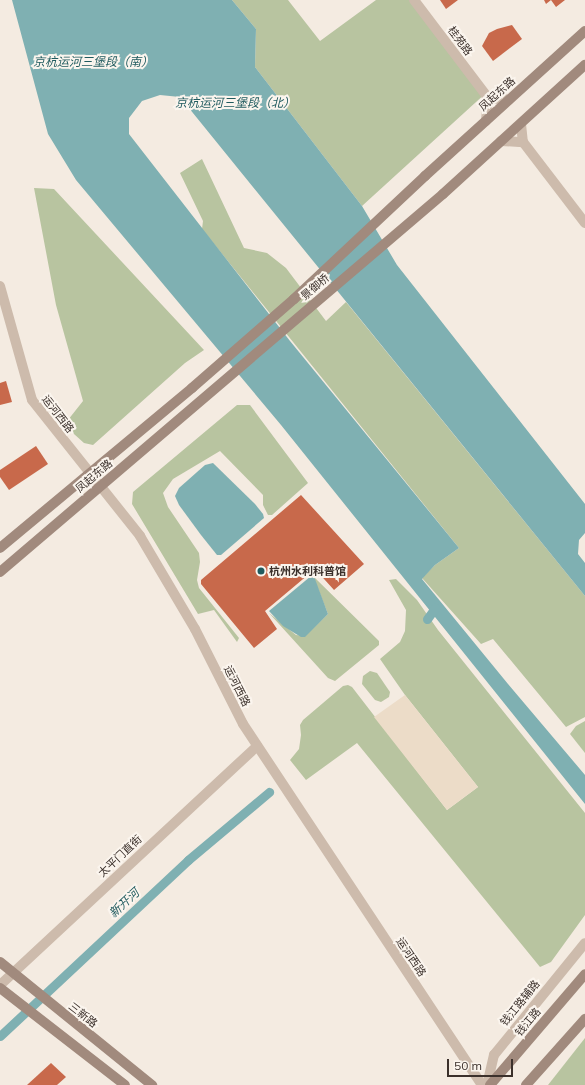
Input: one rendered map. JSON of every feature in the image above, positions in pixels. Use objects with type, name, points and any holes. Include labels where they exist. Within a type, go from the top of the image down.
[{"type":"main road","name":"凤起东路","points":[[425,176],[585,30]]},
{"type":"main road","points":[[502,141],[585,65]]},
{"type":"main road","name":"景御桥","points":[[203,399],[443,194],[502,141]]},
{"type":"main road","name":"景御桥","points":[[192,388],[294,299],[425,176]]},
{"type":"main road","name":"凤起东路","points":[[0,548],[192,388]]},
{"type":"main road","name":"凤起东路","points":[[0,572],[203,399]]},
{"type":"main road","name":"三新路","points":[[0,962],[26,985],[152,1085]]},
{"type":"main road","name":"钱江路","points":[[490,1085],[585,974]]},
{"type":"main road","points":[[0,988],[125,1085]]},
{"type":"main road","points":[[526,1085],[585,1019]]},
{"type":"street","name":"桂苑路","points":[[414,0],[488,98]]},
{"type":"street","points":[[486,121],[488,98],[508,100]]},
{"type":"street","points":[[520,124],[523,142],[585,223]]},
{"type":"street","points":[[502,141],[523,142]]},
{"type":"street","name":"运河西路","points":[[0,286],[32,400],[89,474],[140,536],[195,629],[243,724],[482,1085]]},
{"type":"street","name":"太平门直街","points":[[0,985],[257,746]]},
{"type":"street","name":"钱江路辅路","points":[[487,1085],[494,1055],[585,943]]},
{"type":"green space","points":[[232,0],[288,0],[320,41],[376,0],[415,0],[487,92],[362,206],[255,67],[256,29]]},
{"type":"green space","points":[[202,159],[244,248],[267,253],[286,268],[326,321],[346,302],[585,596],[585,717],[566,727],[493,639],[481,644],[422,578],[435,565],[459,548],[202,229],[203,221],[180,173]]},
{"type":"green space","points":[[34,188],[54,189],[204,350],[185,363],[93,445],[84,443],[64,425],[83,401],[56,305]]},
{"type":"green space","points":[[237,405],[250,405],[308,483],[272,515],[268,515],[263,505],[263,495],[220,451],[173,479],[163,493],[168,507],[199,553],[200,562],[197,580],[199,588],[239,638],[237,642],[214,610],[198,614],[132,504],[133,492]]},
{"type":"green space","points":[[313,576],[379,641],[379,645],[335,681],[328,678],[269,613],[296,635],[305,636],[328,614]]},
{"type":"green space","points":[[396,579],[417,600],[438,630],[585,813],[585,915],[551,962],[540,967],[357,743],[306,780],[290,760],[299,749],[301,735],[300,725],[303,720],[343,686],[348,685],[352,687],[447,810],[478,787],[405,695],[380,659],[400,642],[405,631],[406,610],[389,580]]},
{"type":"green space","points":[[370,671],[377,673],[390,692],[389,697],[381,702],[375,700],[362,684],[363,676]]},
{"type":"green space","points":[[585,721],[585,753],[570,734],[576,726]]},
{"type":"green space","points":[[585,1038],[585,1085],[548,1085]]},
{"type":"shaded area","points":[[405,695],[478,787],[447,810],[374,717]]},
{"type":"water","name":"京杭运河三堡段（南）","points":[[12,0],[232,0],[256,29],[255,67],[362,206],[397,265],[585,504],[585,533],[579,540],[578,554],[585,563],[585,596],[180,97],[160,95],[142,101],[129,118],[129,134],[290,341],[459,548],[435,565],[422,579],[585,775],[585,804],[281,425],[76,180],[48,134]]},
{"type":"water","points":[[213,463],[255,504],[263,514],[264,518],[221,555],[217,555],[201,535],[179,505],[175,496],[179,488],[205,465]]},
{"type":"water","points":[[311,576],[315,579],[328,614],[305,637],[301,637],[283,626],[269,611]]},
{"type":"building","points":[[440,0],[458,0],[446,9]]},
{"type":"building","points":[[544,0],[551,0],[546,4]]},
{"type":"building","points":[[551,0],[565,0],[556,7]]},
{"type":"building","points":[[512,25],[522,39],[493,61],[482,46],[489,33]]},
{"type":"building","points":[[6,381],[12,402],[0,405],[0,383]]},
{"type":"building","points":[[36,446],[48,464],[9,490],[0,477],[0,470]]},
{"type":"building","name":"杭州水利科普馆","points":[[301,495],[364,564],[334,590],[315,569],[265,611],[277,629],[254,648],[201,584],[201,580]]},
{"type":"building","points":[[51,1063],[66,1077],[57,1085],[27,1085]]},
{"type":"waterway","name":"新开河","points":[[427,619],[435,608]]},
{"type":"waterway","name":"新开河","points":[[0,1036],[188,860],[269,792]]},
{"type":"place","name":"杭州水利科普馆","points":[[261,571]]},
{"type":"water label","name":"京杭运河三堡段（北）","points":[[235,103]]}]
